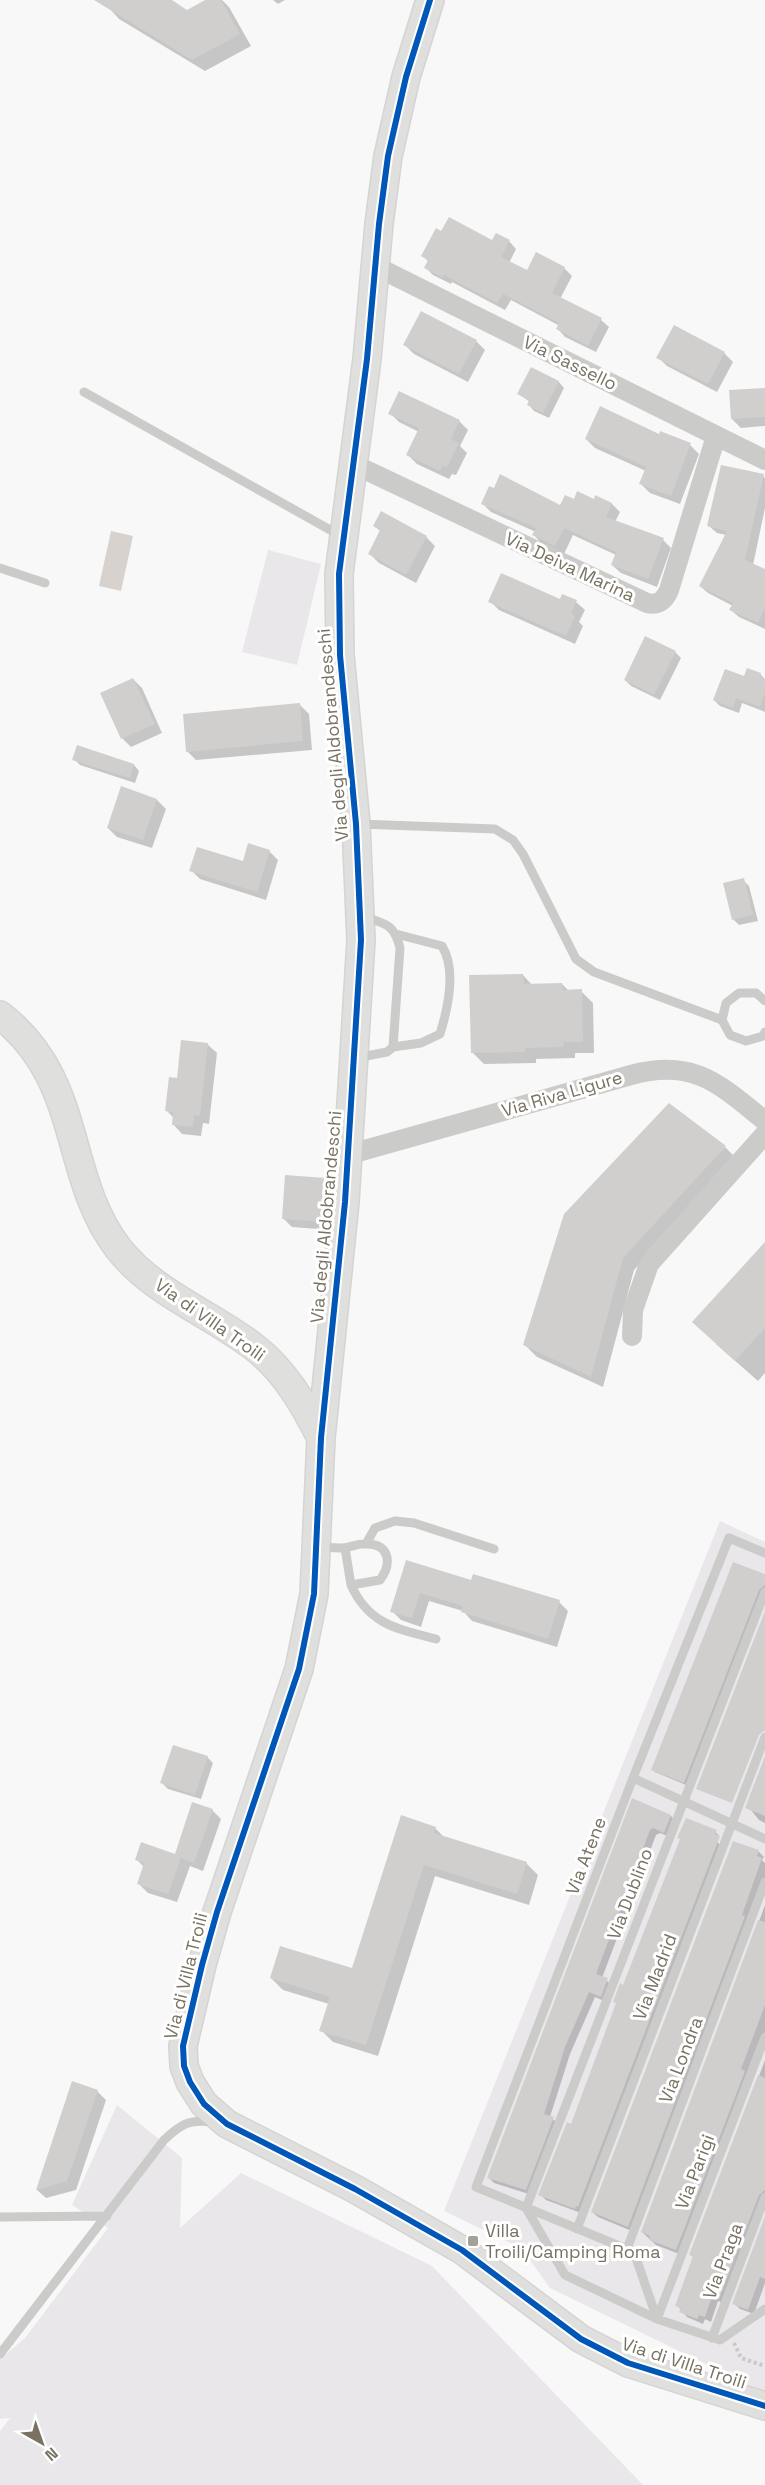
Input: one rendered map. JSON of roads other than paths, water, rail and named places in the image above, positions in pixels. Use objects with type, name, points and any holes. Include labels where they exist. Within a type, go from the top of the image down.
[{"type":"street","name":"Via degli Aldobrandeschi","points":[[321,1438],[347,1155],[361,940],[356,824],[340,656],[338,590],[367,360],[388,156],[406,77],[430,0]]},
{"type":"street","name":"Via Sassello","points":[[375,266],[765,460]]},
{"type":"street","name":"Via Deiva Marina","points":[[353,464],[647,603],[654,604],[663,600],[669,590],[716,436]]},
{"type":"street","name":"Via di Villa Troili","points":[[0,1015],[21,1034],[48,1071],[66,1112],[98,1213],[119,1249],[138,1269],[157,1284],[254,1347],[269,1361],[296,1393],[321,1438],[318,1548],[314,1594],[299,1669],[217,1911],[202,1965],[183,2046],[184,2066],[190,2082],[204,2104],[227,2124],[355,2189],[462,2250],[565,2329],[598,2348],[628,2363],[765,2406]]},
{"type":"street","name":"Via Riva Ligure","points":[[347,1155],[647,1070],[687,1071],[712,1081],[765,1121]]},
{"type":"street","points":[[632,1336],[633,1310],[649,1264],[765,1134]]},
{"type":"lane","points":[[84,392],[343,538]]},
{"type":"lane","points":[[0,568],[45,583]]},
{"type":"lane","points":[[356,824],[495,829],[513,840],[523,854],[576,959],[594,972],[722,1020]]},
{"type":"lane","points":[[360,915],[390,926],[396,934],[400,948],[393,1047]]},
{"type":"lane","points":[[353,1059],[387,1052],[393,1047],[421,1043],[440,1034],[446,1015],[450,985],[447,954],[442,946],[396,934]]},
{"type":"lane","points":[[765,1001],[756,993],[739,993],[726,1003],[722,1020],[730,1035],[746,1041],[763,1036],[765,1032]]},
{"type":"lane","points":[[366,1544],[375,1527],[395,1521],[414,1523],[494,1549]]},
{"type":"lane","name":"Via Atene","points":[[526,2208],[476,2187],[633,1778],[729,1538],[765,1553]]},
{"type":"lane","points":[[318,1548],[345,1548],[366,1544],[379,1546],[386,1553],[389,1562],[387,1571],[380,1580],[351,1585]]},
{"type":"lane","points":[[345,1548],[351,1585],[371,1615],[389,1626],[436,1639]]},
{"type":"lane","name":"Via Dublino","points":[[526,2208],[765,1592]]},
{"type":"lane","name":"Via Madrid","points":[[578,2229],[765,1737]]},
{"type":"lane","points":[[633,1778],[765,1839]]},
{"type":"lane","name":"Via Londra","points":[[627,2249],[765,1882]]},
{"type":"lane","name":"Via Parigi","points":[[657,2319],[765,2037]]},
{"type":"lane","points":[[0,2354],[164,2140],[181,2126],[197,2120],[227,2124]]},
{"type":"lane","name":"Via Praga","points":[[712,2338],[765,2197]]},
{"type":"lane","points":[[526,2208],[634,2252],[657,2319]]},
{"type":"lane","points":[[526,2208],[565,2275],[657,2319],[720,2340],[765,2308]]},
{"type":"lane","points":[[0,2217],[107,2216]]},
{"type":"place","name":"Villa Troili/Camping Roma","points":[[473,2241]]}]
